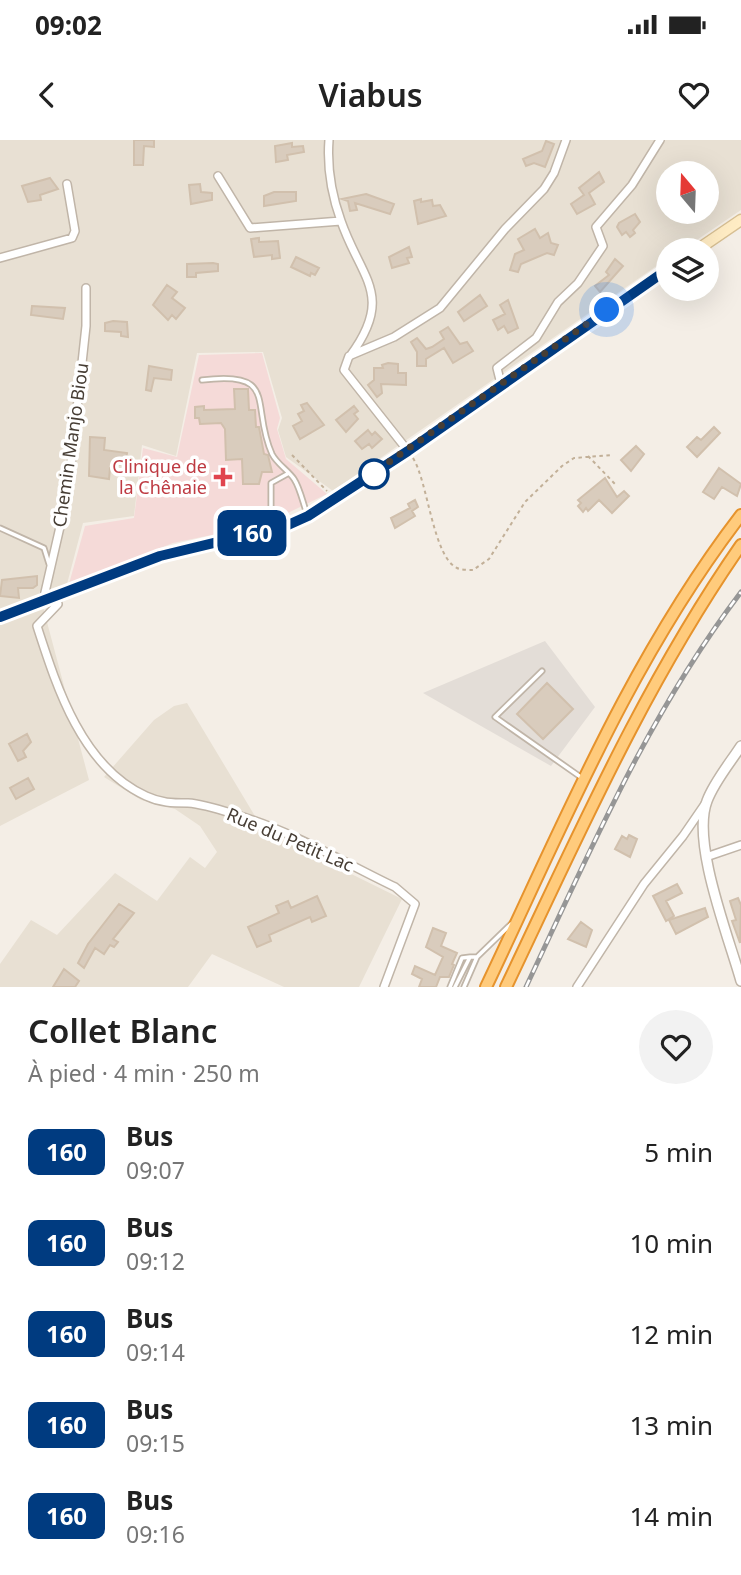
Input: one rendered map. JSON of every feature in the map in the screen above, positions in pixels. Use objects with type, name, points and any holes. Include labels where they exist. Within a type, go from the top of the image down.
[{"type":"highway","points":[[486,987],[625,698],[678,603],[741,515]]},
{"type":"highway","points":[[506,987],[630,725],[704,598],[741,545]]},
{"type":"main road","points":[[715,238],[741,220]]},
{"type":"main road","points":[[0,617],[160,556],[288,525],[308,516],[408,451],[656,277]]},
{"type":"street","points":[[329,140],[327,159],[341,221],[365,273],[372,303],[367,333],[349,356],[345,370],[408,451]]},
{"type":"street","points":[[349,356],[394,337],[440,308],[505,229],[544,188],[554,173],[566,140]]},
{"type":"street","points":[[501,384],[498,368],[536,338],[558,302],[593,263],[603,246],[596,227],[632,186],[660,140]]},
{"type":"street","points":[[218,176],[250,228],[341,221]]},
{"type":"street","points":[[0,258],[72,239],[75,231],[67,184]]},
{"type":"street","name":"Chemin Manjo Biou","points":[[43,601],[68,492],[86,326],[86,288]]},
{"type":"street","name":"Rue du Petit Lac","points":[[56,597],[58,604],[37,626],[52,671],[84,739],[108,772],[146,796],[172,804],[189,803],[254,822],[396,887],[415,904],[384,987]]},
{"type":"street","points":[[578,987],[643,884],[684,836],[741,746]]},
{"type":"street","points":[[707,801],[703,834],[706,857],[741,981]]},
{"type":"street","points":[[706,857],[741,845]]},
{"type":"lane","points":[[202,380],[239,378],[249,382],[257,392],[272,455],[296,481],[308,516]]},
{"type":"lane","points":[[271,508],[271,483],[289,473]]},
{"type":"lane","points":[[0,528],[44,548],[50,566]]},
{"type":"lane","points":[[542,671],[495,718],[584,779]]},
{"type":"lane","points":[[464,987],[477,957],[520,915]]},
{"type":"lane","points":[[455,987],[470,957]]},
{"type":"lane","points":[[450,987],[462,958],[477,957]]},
{"type":"path","points":[[408,451],[421,472],[446,557],[457,569],[473,570],[489,559],[525,502],[562,466],[587,456],[612,455]]},
{"type":"path","points":[[292,455],[335,500]]},
{"type":"path","points":[[587,456],[615,484]]},
{"type":"shaded area","points":[[0,140],[741,140],[741,210],[700,238],[656,238],[656,266],[333,491],[286,457],[278,430],[282,418],[263,352],[197,353],[176,456],[142,445],[134,516],[83,523],[67,584],[39,592],[89,780],[0,826]]},
{"type":"shaded area","name":"Clinique de la Chênaie","points":[[262,353],[280,418],[277,429],[286,459],[327,494],[265,524],[173,543],[69,584],[85,526],[134,518],[143,448],[177,457],[199,355]]},
{"type":"shaded area","points":[[545,641],[595,707],[551,766],[423,693]]},
{"type":"shaded area","points":[[187,703],[264,831],[402,899],[359,987],[284,987],[212,954],[188,987],[0,987],[0,964],[31,920],[57,935],[115,873],[157,901],[190,857],[205,868],[217,852],[200,826],[175,809],[141,800],[104,777],[154,720],[174,706]]},
{"type":"building","points":[[134,140],[154,140],[154,147],[144,146],[143,165],[134,165]]},
{"type":"building","points":[[546,141],[554,144],[545,167],[534,163],[526,166],[523,159],[542,151]]},
{"type":"building","points":[[292,143],[292,147],[303,146],[304,152],[287,155],[288,160],[276,162],[275,146]]},
{"type":"building","points":[[599,172],[604,182],[589,193],[595,204],[577,214],[571,204],[584,195],[579,188]]},
{"type":"building","points":[[50,178],[58,189],[40,195],[41,200],[28,202],[22,186]]},
{"type":"building","points":[[200,184],[201,192],[212,193],[212,200],[191,204],[189,185]]},
{"type":"building","points":[[274,192],[296,192],[296,201],[264,206],[264,196]]},
{"type":"building","points":[[366,194],[394,204],[390,214],[355,203],[357,210],[350,211],[348,201],[342,199]]},
{"type":"building","points":[[421,199],[421,202],[432,200],[433,206],[440,205],[446,216],[418,224],[414,201]]},
{"type":"building","points":[[635,214],[640,222],[633,230],[635,233],[630,237],[626,232],[622,235],[617,227],[619,223]]},
{"type":"building","points":[[535,229],[540,238],[548,233],[551,243],[558,245],[554,255],[547,253],[521,264],[518,272],[510,270],[515,254],[524,250],[518,239]]},
{"type":"building","points":[[259,238],[259,242],[278,241],[280,258],[272,259],[272,255],[254,257],[251,239]]},
{"type":"building","points":[[409,247],[412,257],[407,258],[409,263],[392,268],[389,257]]},
{"type":"building","points":[[296,257],[319,268],[315,275],[311,273],[310,276],[291,267]]},
{"type":"building","points":[[615,259],[623,266],[600,292],[595,286],[609,275],[606,272]]},
{"type":"building","points":[[187,264],[218,264],[218,271],[196,273],[196,277],[187,277]]},
{"type":"building","points":[[167,285],[177,292],[172,298],[185,308],[176,319],[172,315],[168,320],[153,305]]},
{"type":"building","points":[[480,295],[487,306],[464,321],[458,312]]},
{"type":"building","points":[[508,300],[518,328],[508,333],[504,326],[498,330],[493,320],[505,314],[500,305]]},
{"type":"building","points":[[32,306],[65,308],[63,319],[31,315]]},
{"type":"building","points":[[127,322],[128,337],[121,336],[121,332],[105,331],[105,323]]},
{"type":"building","points":[[448,327],[460,344],[467,342],[473,351],[453,363],[444,348],[426,359],[426,366],[417,366],[417,352],[411,342],[417,338],[426,349],[432,347],[444,339],[440,332]]},
{"type":"building","points":[[398,364],[398,373],[406,373],[406,385],[381,384],[382,393],[377,397],[368,385],[374,380],[374,368],[383,368],[382,365]]},
{"type":"building","points":[[149,366],[172,370],[171,380],[154,378],[151,391],[146,390]]},
{"type":"building","points":[[234,389],[248,389],[249,410],[255,410],[256,427],[259,427],[264,454],[268,455],[272,472],[262,472],[259,484],[243,484],[242,459],[226,460],[225,429],[221,423],[200,424],[199,418],[195,418],[195,407],[204,406],[204,410],[235,409]]},
{"type":"building","points":[[307,403],[324,425],[300,439],[293,426],[302,421],[298,414],[304,411],[301,405]]},
{"type":"building","points":[[354,406],[358,411],[354,414],[358,419],[346,432],[336,420]]},
{"type":"building","points":[[714,427],[720,433],[697,457],[687,447],[697,437],[701,440]]},
{"type":"building","points":[[368,430],[372,435],[375,432],[382,439],[372,448],[369,444],[362,449],[355,441]]},
{"type":"building","points":[[90,437],[105,438],[104,450],[127,453],[125,465],[115,464],[114,468],[110,468],[109,479],[89,476]]},
{"type":"building","points":[[636,446],[644,454],[631,471],[621,460]]},
{"type":"building","points":[[719,468],[741,484],[737,496],[722,487],[714,499],[703,492]]},
{"type":"building","points":[[605,478],[617,497],[624,491],[629,496],[612,513],[599,500],[588,511],[586,508],[583,512],[578,506],[581,503],[578,500]]},
{"type":"building","points":[[415,500],[418,507],[412,511],[415,516],[395,528],[391,518],[410,508],[408,504]]},
{"type":"building","points":[[37,576],[37,585],[33,588],[18,588],[19,598],[0,596],[2,580]]},
{"type":"building","points":[[547,683],[573,709],[543,739],[517,714]]},
{"type":"building","points":[[27,734],[31,742],[23,751],[26,757],[18,761],[9,744]]},
{"type":"building","points":[[28,778],[34,789],[16,799],[10,788]]},
{"type":"building","points":[[629,835],[637,839],[630,857],[615,849],[622,836],[627,839]]},
{"type":"building","points":[[677,884],[682,893],[666,901],[674,916],[666,921],[653,896]]},
{"type":"building","points":[[317,896],[326,916],[312,922],[310,917],[269,935],[271,941],[257,947],[248,927],[279,913],[276,906],[288,901],[291,908]]},
{"type":"building","points":[[738,898],[741,905],[740,943],[732,921],[736,920],[730,901]]},
{"type":"building","points":[[119,904],[134,913],[113,939],[118,942],[114,947],[110,945],[104,954],[95,948],[84,968],[78,963],[88,944]]},
{"type":"building","points":[[705,908],[708,917],[676,934],[669,920]]},
{"type":"building","points":[[581,922],[592,930],[586,947],[568,939]]},
{"type":"building","points":[[433,928],[446,933],[441,946],[457,953],[449,977],[440,977],[436,987],[419,987],[422,979],[412,974],[415,966],[435,975],[443,957],[426,947]]},
{"type":"building","points":[[64,969],[79,981],[75,987],[53,987]]},
{"type":"railway","points":[[526,987],[598,834],[649,734],[708,638],[741,592]]},
{"type":"bus line","name":"160","points":[[0,617],[160,556],[288,525],[308,516],[408,451],[656,277]]},
{"type":"place","name":"Clinique de la Chênaie","points":[[223,477]]},
{"type":"route","points":[[374,474],[366,478],[607,310]]}]
